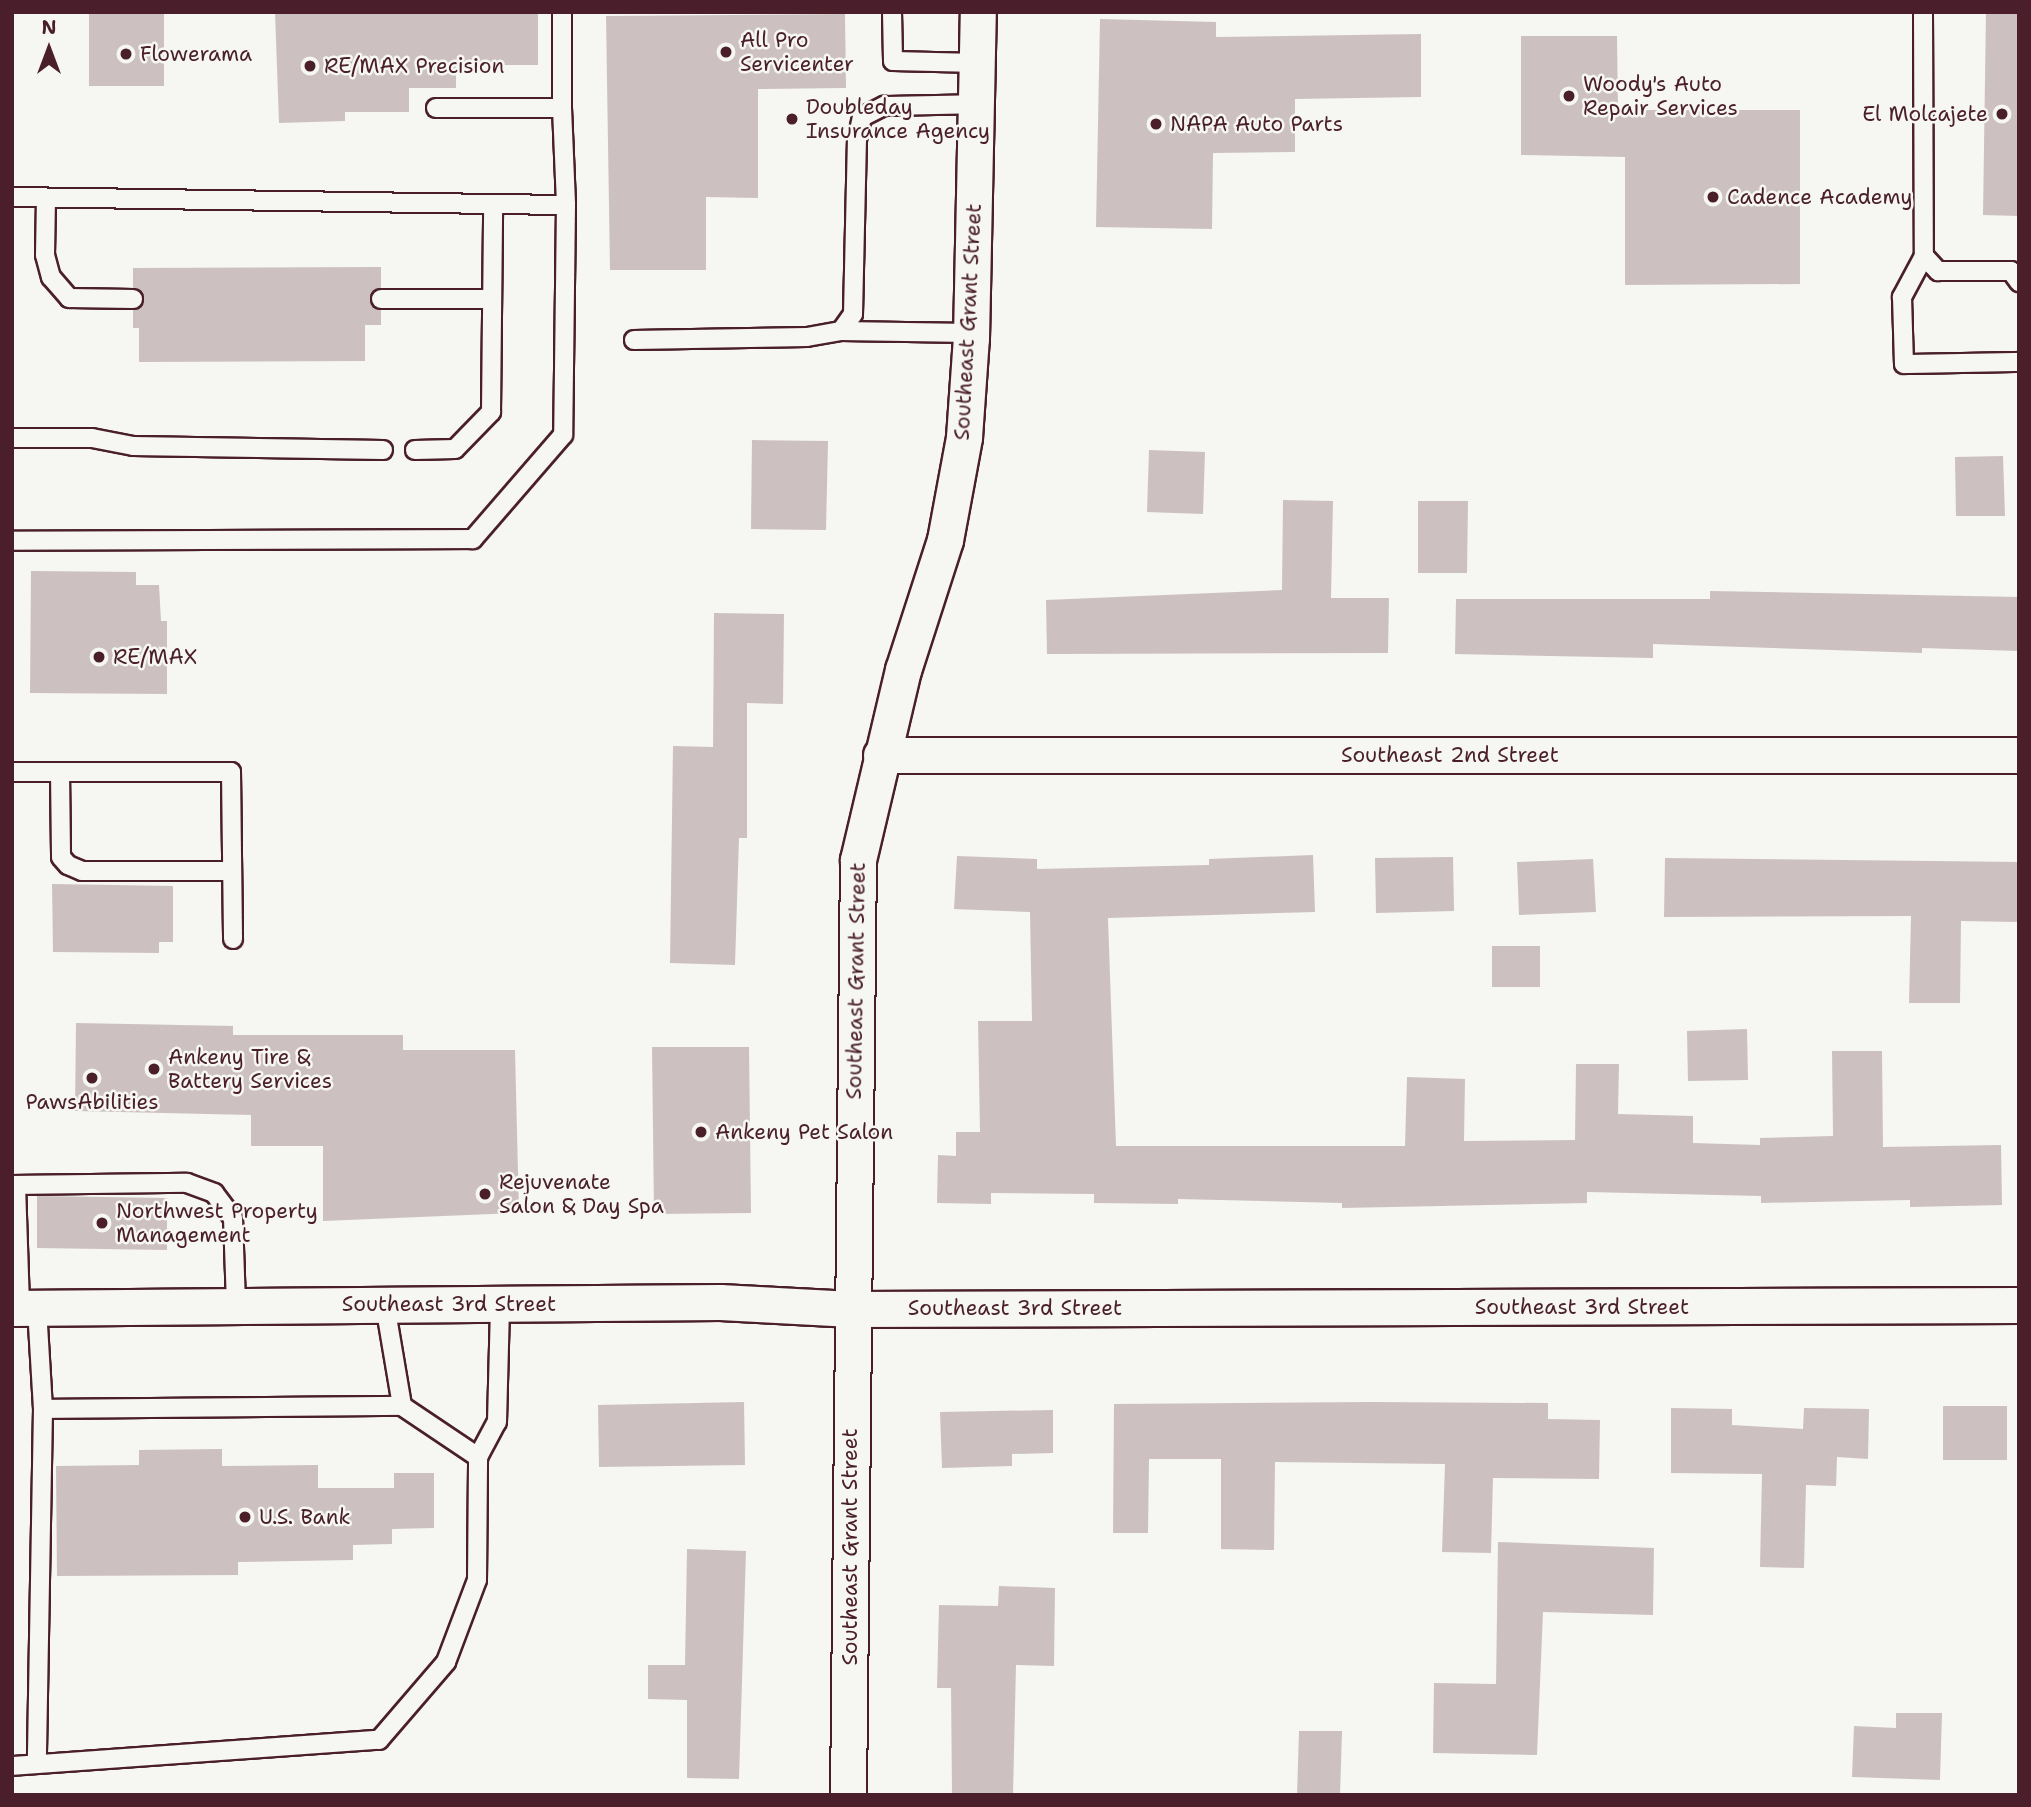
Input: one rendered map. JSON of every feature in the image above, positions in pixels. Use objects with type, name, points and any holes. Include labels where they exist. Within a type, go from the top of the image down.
[{"type":"street","name":"Southeast Grant Street","points":[[848,1795],[858,860],[881,755],[945,540],[964,437],[971,333],[978,12]]},
{"type":"street","name":"Southeast 2nd Street","points":[[881,755],[2019,755]]},
{"type":"street","name":"Southeast 3rd Street","points":[[23,1308],[720,1302],[852,1309],[2019,1305]]},
{"type":"lane","points":[[12,541],[473,539],[564,435],[566,205],[562,12]]},
{"type":"lane","points":[[892,12],[893,61],[977,63]]},
{"type":"lane","points":[[1923,12],[1924,256],[1902,297],[1904,364],[2019,362]]},
{"type":"lane","points":[[841,331],[853,314],[857,140],[862,117],[884,106],[976,104]]},
{"type":"lane","points":[[436,108],[562,108]]},
{"type":"lane","points":[[12,197],[566,205]]},
{"type":"lane","points":[[46,198],[45,255],[51,277],[60,288],[69,298],[133,299]]},
{"type":"lane","points":[[415,450],[455,449],[491,412],[494,204]]},
{"type":"lane","points":[[1924,256],[1938,271],[2011,271],[2019,282]]},
{"type":"lane","points":[[381,299],[492,299]]},
{"type":"lane","points":[[634,340],[807,337],[841,331],[971,333]]},
{"type":"lane","points":[[12,438],[92,438],[133,446],[383,450]]},
{"type":"lane","points":[[12,772],[231,772],[233,939]]},
{"type":"lane","points":[[60,772],[61,857],[68,865],[82,871],[232,871]]},
{"type":"lane","points":[[37,1763],[43,1409],[23,1308],[14,1185],[187,1183],[214,1193],[233,1217],[236,1306]]},
{"type":"lane","points":[[12,1766],[379,1740],[446,1662],[477,1580],[478,1457],[497,1422],[500,1304]]},
{"type":"lane","points":[[386,1305],[402,1406]]},
{"type":"lane","points":[[43,1409],[402,1406],[478,1457]]},
{"type":"building","name":"Flowerama","points":[[89,12],[164,12],[164,86],[89,86]]},
{"type":"building","points":[[275,12],[538,12],[538,65],[456,65],[456,88],[409,88],[409,112],[345,112],[345,121],[279,123]]},
{"type":"building","name":"El Molcajete","points":[[1986,12],[2019,12],[2019,216],[1983,215]]},
{"type":"building","points":[[845,14],[846,88],[758,89],[758,198],[706,197],[706,270],[610,270],[606,16]]},
{"type":"building","points":[[1100,19],[1216,22],[1216,37],[1421,34],[1421,97],[1295,99],[1295,152],[1213,153],[1212,229],[1096,227]]},
{"type":"building","name":"Cadence Academy","points":[[1521,36],[1617,36],[1618,110],[1800,110],[1800,284],[1625,285],[1625,157],[1521,155]]},
{"type":"building","points":[[381,267],[381,288],[370,298],[381,310],[381,325],[365,325],[365,361],[139,362],[139,328],[133,328],[133,310],[144,298],[133,288],[133,268]]},
{"type":"building","points":[[752,440],[828,441],[826,530],[751,529]]},
{"type":"building","points":[[1149,450],[1205,452],[1203,514],[1147,512]]},
{"type":"building","points":[[2003,456],[2005,516],[1956,516],[1955,457]]},
{"type":"building","points":[[1283,500],[1333,501],[1331,598],[1389,598],[1388,653],[1047,654],[1046,600],[1282,590]]},
{"type":"building","points":[[1418,501],[1468,501],[1467,573],[1418,573]]},
{"type":"building","name":"RE/MAX","points":[[31,571],[136,572],[136,585],[159,585],[161,621],[167,621],[167,694],[30,693]]},
{"type":"building","points":[[1710,591],[2019,597],[2019,651],[1922,648],[1922,653],[1653,644],[1653,658],[1455,654],[1456,599],[1710,599]]},
{"type":"building","points":[[714,613],[784,614],[783,704],[747,703],[747,838],[739,838],[735,965],[670,963],[673,746],[713,747]]},
{"type":"building","points":[[1313,855],[1315,912],[1108,918],[1116,1146],[1405,1146],[1407,1077],[1465,1079],[1464,1141],[1575,1140],[1576,1064],[1619,1064],[1618,1114],[1693,1116],[1693,1143],[1760,1145],[1760,1138],[1833,1136],[1832,1051],[1882,1051],[1883,1147],[2001,1145],[2002,1205],[1910,1207],[1910,1200],[1761,1203],[1761,1196],[1587,1192],[1587,1203],[1342,1208],[1342,1203],[1178,1199],[1178,1204],[1094,1203],[1094,1194],[991,1193],[991,1204],[937,1203],[938,1155],[956,1156],[956,1132],[980,1132],[978,1021],[1032,1021],[1030,912],[954,909],[957,856],[1037,859],[1037,869],[1209,865],[1209,859]]},
{"type":"building","points":[[1453,857],[1454,911],[1376,913],[1375,858]]},
{"type":"building","points":[[1665,858],[2019,862],[2017,922],[1961,921],[1960,1003],[1909,1003],[1911,916],[1664,917]]},
{"type":"building","points":[[1593,859],[1596,912],[1519,915],[1517,862]]},
{"type":"building","points":[[52,884],[173,886],[173,942],[159,942],[159,953],[53,952]]},
{"type":"building","points":[[1492,946],[1540,946],[1540,987],[1492,987]]},
{"type":"building","points":[[76,1023],[233,1026],[233,1035],[403,1035],[403,1050],[515,1050],[519,1213],[323,1221],[323,1146],[251,1146],[251,1115],[75,1111]]},
{"type":"building","points":[[1747,1029],[1748,1080],[1688,1081],[1687,1031]]},
{"type":"building","name":"Ankeny Pet Salon","points":[[652,1047],[749,1047],[751,1213],[654,1214]]},
{"type":"building","name":"Northwest Property Management","points":[[37,1196],[167,1198],[167,1250],[37,1248]]},
{"type":"building","points":[[744,1402],[745,1465],[599,1467],[598,1405]]},
{"type":"building","points":[[1548,1403],[1548,1419],[1600,1420],[1599,1479],[1493,1478],[1491,1553],[1442,1552],[1445,1464],[1275,1462],[1274,1550],[1221,1549],[1221,1459],[1149,1459],[1148,1533],[1113,1533],[1114,1404]]},
{"type":"building","points":[[1943,1406],[2007,1406],[2007,1460],[1943,1460]]},
{"type":"building","points":[[1671,1408],[1732,1409],[1732,1425],[1803,1429],[1804,1408],[1869,1409],[1868,1459],[1837,1457],[1836,1486],[1806,1485],[1804,1568],[1760,1567],[1762,1474],[1671,1473]]},
{"type":"building","points":[[1053,1410],[1053,1453],[1012,1454],[1012,1466],[942,1468],[940,1412]]},
{"type":"building","name":"U.S. Bank","points":[[222,1449],[222,1466],[318,1465],[318,1488],[394,1488],[394,1473],[434,1473],[434,1528],[392,1529],[392,1544],[353,1545],[353,1560],[238,1562],[238,1575],[57,1576],[56,1466],[139,1465],[139,1450]]},
{"type":"building","points":[[1498,1542],[1654,1548],[1653,1615],[1543,1612],[1537,1755],[1433,1753],[1434,1683],[1496,1684]]},
{"type":"building","points":[[687,1549],[746,1551],[739,1779],[687,1778],[687,1700],[648,1699],[648,1665],[685,1665]]},
{"type":"building","points":[[999,1586],[1055,1588],[1054,1666],[1016,1665],[1013,1795],[952,1795],[951,1688],[937,1688],[939,1605],[998,1606]]},
{"type":"building","points":[[1896,1713],[1942,1713],[1940,1780],[1852,1777],[1854,1726],[1896,1728]]},
{"type":"building","points":[[1299,1731],[1342,1731],[1340,1795],[1297,1795]]},
{"type":"place","name":"All Pro Servicenter","points":[[726,52]]},
{"type":"place","name":"Flowerama","points":[[126,54]]},
{"type":"place","name":"RE/MAX Precision","points":[[310,66]]},
{"type":"place","name":"Woody's Auto Repair Services","points":[[1569,96]]},
{"type":"place","name":"El Molcajete","points":[[2002,114]]},
{"type":"place","name":"Doubleday Insurance Agency","points":[[792,119]]},
{"type":"place","name":"NAPA Auto Parts","points":[[1156,124]]},
{"type":"place","name":"Cadence Academy","points":[[1713,197]]},
{"type":"place","name":"RE/MAX","points":[[99,657]]},
{"type":"place","name":"Ankeny Tire & Battery Services","points":[[154,1069]]},
{"type":"place","name":"PawsAbilities","points":[[92,1078]]},
{"type":"place","name":"Ankeny Pet Salon","points":[[701,1132]]},
{"type":"place","name":"Rejuvenate Salon & Day Spa","points":[[485,1194]]},
{"type":"place","name":"Northwest Property Management","points":[[102,1223]]},
{"type":"place","name":"U.S. Bank","points":[[245,1517]]}]
